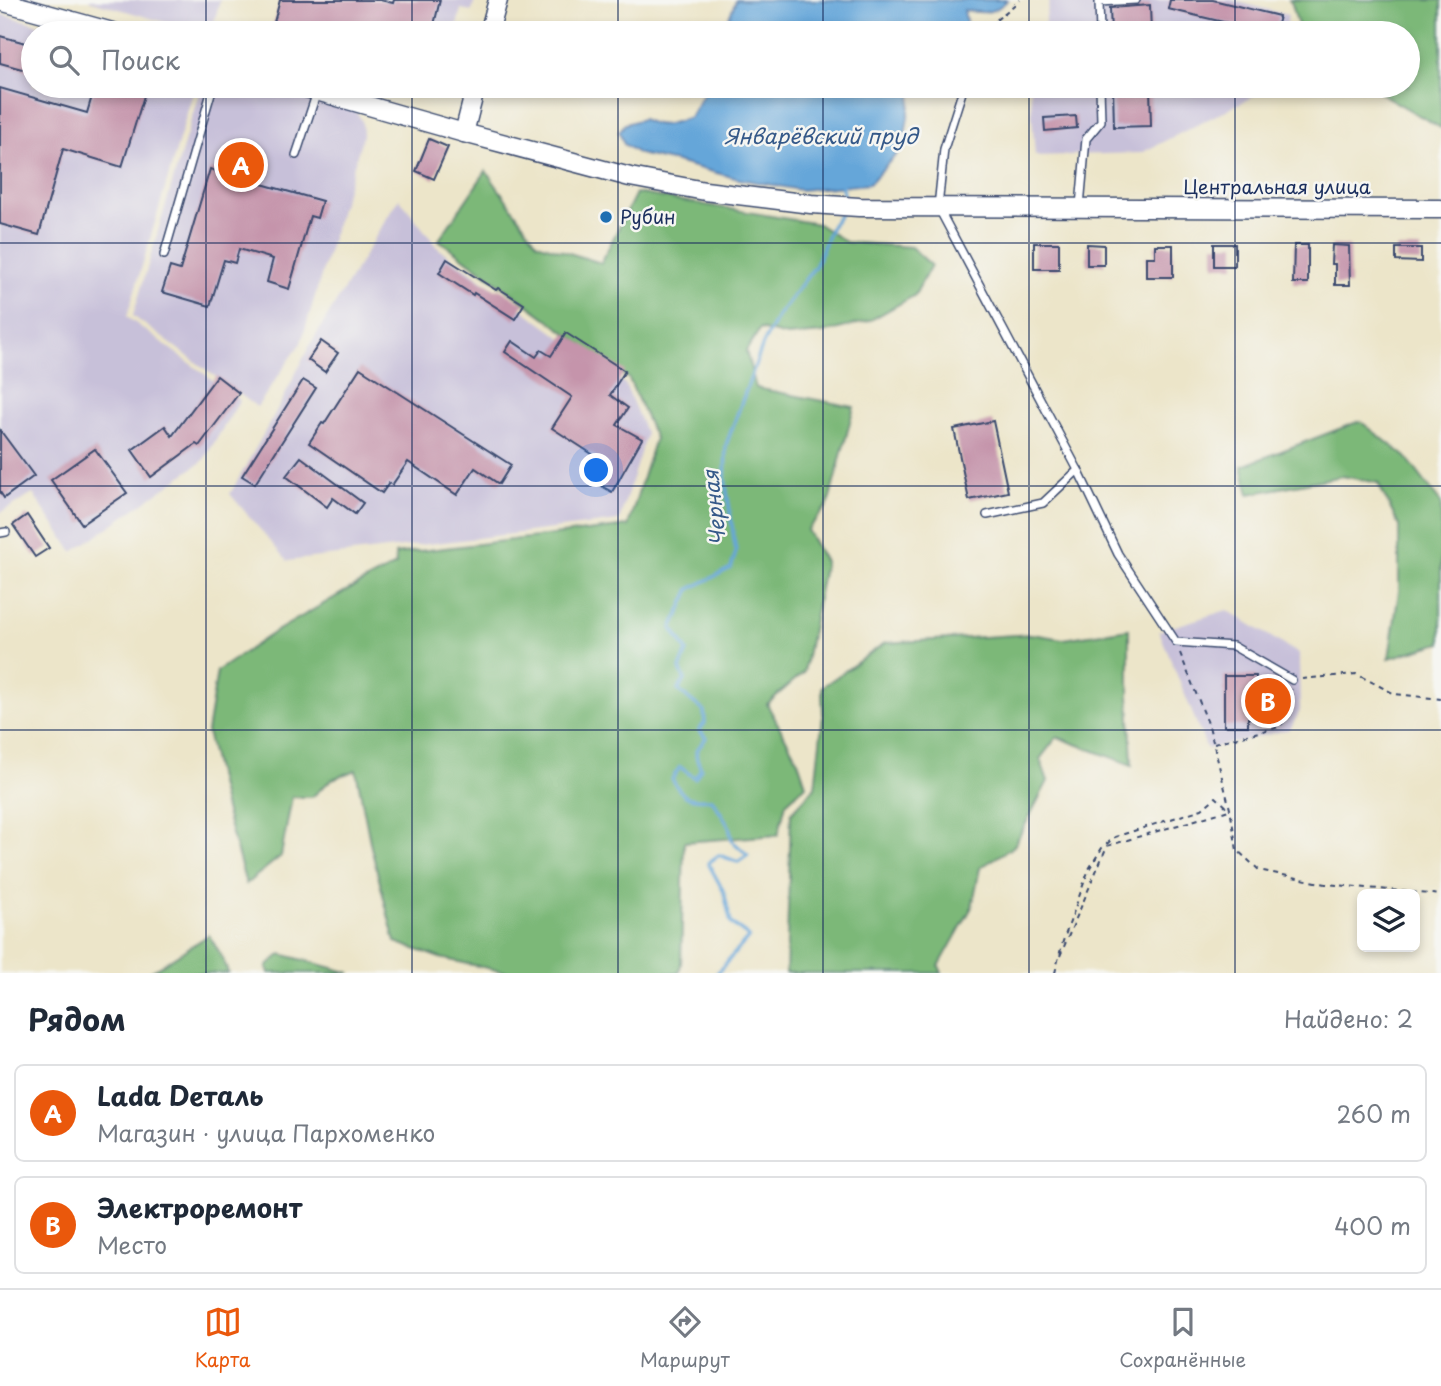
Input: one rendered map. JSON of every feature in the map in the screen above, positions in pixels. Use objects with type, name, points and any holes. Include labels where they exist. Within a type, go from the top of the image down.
[{"type":"street","points":[[492,21],[498,0]]},
{"type":"street","points":[[0,1],[72,21]]},
{"type":"street","name":"Центральная улица","points":[[342,98],[630,177],[705,191],[811,204],[859,207],[1441,209]]},
{"type":"street","points":[[464,133],[473,98]]},
{"type":"lane","points":[[1100,21],[1099,2],[1136,0]]},
{"type":"lane","points":[[164,255],[210,98]]},
{"type":"lane","points":[[296,155],[315,98]]},
{"type":"lane","points":[[960,98],[944,149],[938,207],[1078,470],[1118,554],[1176,642],[1233,646],[1292,680]]},
{"type":"lane","points":[[1080,207],[1086,139],[1101,121],[1100,98]]},
{"type":"lane","points":[[987,514],[1043,503],[1078,470]]},
{"type":"path","points":[[995,21],[1020,0]]},
{"type":"path","points":[[1176,642],[1209,726],[1230,809],[1237,850],[1259,870],[1326,884],[1441,894]]},
{"type":"path","points":[[1213,743],[1279,727],[1293,712],[1292,680],[1356,674],[1395,694],[1441,699]]},
{"type":"path","points":[[1058,961],[1090,869],[1102,848],[1115,837],[1202,809],[1216,797],[1230,809]]},
{"type":"path","points":[[1054,973],[1107,846],[1230,809]]},
{"type":"shaded area","points":[[88,0],[220,0],[214,21],[161,21]]},
{"type":"shaded area","points":[[280,0],[475,0],[472,11],[461,9],[458,21],[276,21]]},
{"type":"shaded area","points":[[1050,0],[1231,0],[1288,15],[1287,21],[1045,21]]},
{"type":"shaded area","points":[[0,14],[26,21],[21,21],[21,98],[191,98],[127,317],[240,400],[203,461],[73,552],[33,494],[0,513]]},
{"type":"shaded area","points":[[197,98],[311,98],[356,111],[362,121],[363,135],[301,343],[257,407],[133,316]]},
{"type":"shaded area","points":[[1031,98],[1250,98],[1141,153],[1035,156]]},
{"type":"shaded area","points":[[399,198],[438,248],[625,384],[646,434],[619,521],[287,561],[230,494],[309,347]]},
{"type":"shaded area","points":[[1227,610],[1299,654],[1300,711],[1290,729],[1207,749],[1159,631]]},
{"type":"green space","points":[[1289,0],[1441,0],[1441,128],[1389,98],[1420,98],[1420,21],[1297,21]]},
{"type":"green space","points":[[486,171],[537,243],[601,263],[636,193],[818,224],[846,242],[911,247],[931,265],[915,295],[869,321],[823,333],[787,336],[760,329],[746,351],[756,388],[854,407],[828,505],[807,530],[825,562],[804,672],[767,704],[798,761],[806,785],[786,803],[778,835],[684,842],[679,973],[511,973],[440,958],[395,942],[371,847],[356,770],[332,779],[312,797],[292,797],[281,856],[246,884],[225,809],[207,732],[217,671],[273,633],[396,565],[395,554],[628,526],[655,438],[629,379],[439,240]]},
{"type":"green space","points":[[1360,421],[1406,457],[1441,503],[1441,643],[1389,658],[1399,591],[1399,526],[1378,483],[1342,476],[1249,494],[1242,466]]},
{"type":"green space","points":[[1129,629],[1132,765],[1057,737],[1040,759],[1048,781],[1014,846],[980,868],[972,907],[939,966],[942,973],[786,973],[791,813],[815,787],[823,715],[822,687],[885,643],[1032,634],[1063,639]]},
{"type":"green space","points":[[209,935],[228,973],[149,973]]},
{"type":"green space","points":[[281,954],[351,973],[269,973],[267,966]]},
{"type":"water","points":[[736,0],[1008,0],[988,12],[964,10],[966,21],[729,21]]},
{"type":"water","name":"Январёвский пруд","points":[[701,98],[911,98],[903,147],[869,184],[800,190],[739,179],[639,154],[624,144],[619,132],[625,124],[642,119],[655,124],[666,124],[690,117]]},
{"type":"building","points":[[280,0],[380,0],[393,3],[394,0],[440,0],[435,21],[274,21]]},
{"type":"building","points":[[1170,0],[1213,0],[1279,16],[1278,21],[1219,21],[1168,9]]},
{"type":"building","points":[[1150,5],[1151,21],[1111,21],[1110,8]]},
{"type":"building","points":[[0,36],[21,42],[21,69],[0,63]]},
{"type":"building","points":[[0,88],[21,94],[21,98],[35,98],[87,113],[91,98],[143,98],[122,167],[63,149],[39,235],[0,224]]},
{"type":"building","points":[[1113,98],[1150,98],[1151,126],[1114,127]]},
{"type":"building","points":[[1076,116],[1077,128],[1045,131],[1044,118]]},
{"type":"building","points":[[429,139],[448,147],[434,179],[416,171]]},
{"type":"building","points":[[227,153],[264,163],[258,183],[322,201],[317,218],[310,216],[289,289],[267,282],[273,259],[239,249],[235,263],[224,260],[210,306],[162,292],[170,267],[180,270],[210,169],[222,173]]},
{"type":"building","points":[[1034,243],[1059,243],[1059,269],[1034,269]]},
{"type":"building","points":[[1087,244],[1104,245],[1104,265],[1087,265]]},
{"type":"building","points":[[1214,244],[1235,244],[1235,266],[1214,266]]},
{"type":"building","points":[[1155,245],[1173,245],[1173,277],[1146,277],[1146,257],[1155,257]]},
{"type":"building","points":[[1294,245],[1308,245],[1308,283],[1293,283]]},
{"type":"building","points":[[1332,245],[1349,246],[1350,285],[1335,285],[1335,264],[1331,264]]},
{"type":"building","points":[[1396,248],[1421,248],[1421,262],[1396,261]]},
{"type":"building","points":[[447,259],[524,304],[515,319],[439,273]]},
{"type":"building","points":[[566,333],[625,371],[610,395],[628,408],[617,425],[642,439],[612,492],[598,484],[609,465],[552,428],[572,397],[505,352],[512,341],[536,357],[541,350],[551,356]]},
{"type":"building","points":[[321,341],[338,353],[325,372],[308,360]]},
{"type":"building","points":[[360,368],[511,465],[499,484],[475,468],[457,495],[408,462],[392,485],[389,483],[382,493],[309,443]]},
{"type":"building","points":[[217,376],[239,393],[199,446],[196,444],[151,477],[132,450],[165,426],[172,436]]},
{"type":"building","points":[[303,380],[316,388],[255,484],[242,476]]},
{"type":"building","points":[[993,421],[1008,492],[969,500],[954,429]]},
{"type":"building","points":[[0,430],[34,476],[4,498],[0,492]]},
{"type":"building","points":[[95,449],[127,493],[82,524],[51,480]]},
{"type":"building","points":[[301,457],[363,503],[355,514],[333,498],[327,507],[286,476]]},
{"type":"building","points":[[27,515],[49,548],[35,557],[13,525]]},
{"type":"building","points":[[1224,676],[1256,676],[1256,683],[1280,683],[1280,718],[1248,718],[1248,726],[1224,726]]},
{"type":"waterway","name":"Черная","points":[[841,182],[845,202]]},
{"type":"waterway","name":"Черная","points":[[717,973],[749,937],[731,923],[724,892],[708,863],[719,855],[738,862],[748,855],[732,841],[729,826],[712,799],[688,797],[672,779],[680,767],[695,778],[701,768],[696,752],[706,738],[699,730],[705,723],[704,711],[678,690],[685,680],[680,669],[687,651],[672,628],[690,589],[731,568],[736,552],[725,479],[726,445],[763,344],[777,317],[816,265],[832,225],[842,212]]},
{"type":"place","name":"Lada Dеталь","points":[[241,165]]},
{"type":"place","name":"Рубин","points":[[606,217]]},
{"type":"place","name":"Электроремонт","points":[[1268,701]]}]
